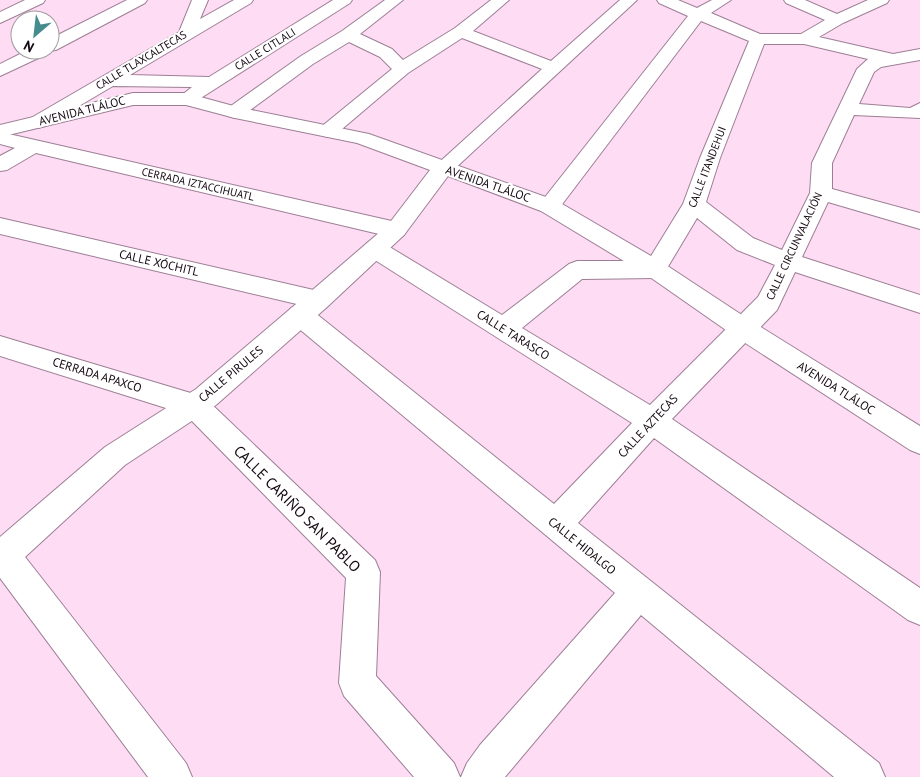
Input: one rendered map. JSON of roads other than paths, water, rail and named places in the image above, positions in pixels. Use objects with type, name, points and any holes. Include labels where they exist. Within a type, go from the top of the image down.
[{"type":"street","points":[[0,18],[37,0]]},
{"type":"street","points":[[60,41],[139,0]]},
{"type":"street","points":[[187,33],[200,0]]},
{"type":"street","name":"CALLE TLAXCALTECAS","points":[[38,122],[245,0]]},
{"type":"street","name":"CALLE CITLALI","points":[[186,99],[344,0]]},
{"type":"street","points":[[235,112],[307,60],[348,35],[395,0]]},
{"type":"street","points":[[328,131],[402,69],[461,32],[501,0]]},
{"type":"street","name":"CALLE PIRULES","points":[[1,556],[115,456],[206,397],[375,249],[396,230],[443,168],[629,0]]},
{"type":"street","points":[[667,0],[758,39],[804,39],[896,60]]},
{"type":"street","points":[[549,206],[698,14],[723,0]]},
{"type":"street","points":[[792,0],[837,20]]},
{"type":"street","points":[[804,39],[837,20],[881,0]]},
{"type":"street","points":[[461,32],[554,68]]},
{"type":"street","points":[[348,35],[386,53],[402,69]]},
{"type":"street","name":"CALLE ITANDEHUI","points":[[655,269],[694,204],[710,158],[758,39]]},
{"type":"street","name":"CALLE CIRCUNVALACIÓN","points":[[742,328],[768,303],[820,193],[822,163],[866,69],[876,62],[896,60],[920,54]]},
{"type":"street","points":[[0,71],[22,60]]},
{"type":"street","points":[[108,80],[212,82]]},
{"type":"street","name":"AVENIDA TLÁLOC","points":[[0,131],[134,99],[186,99],[235,112],[362,138],[549,206],[655,269],[742,328],[920,441]]},
{"type":"street","points":[[847,109],[915,114],[920,109]]},
{"type":"street","name":"CERRADA IZTACCIHUATL","points":[[0,138],[396,230]]},
{"type":"street","points":[[0,165],[33,146]]},
{"type":"street","points":[[820,193],[920,221]]},
{"type":"street","points":[[694,204],[745,244],[788,261],[920,304]]},
{"type":"street","name":"CALLE XÓCHITL","points":[[0,226],[309,307]]},
{"type":"street","name":"CALLE TARASCO","points":[[375,249],[652,421],[920,608]]},
{"type":"street","points":[[503,329],[577,270],[655,269]]},
{"type":"street","name":"CALLE HIDALGO","points":[[309,307],[556,525],[865,777]]},
{"type":"street","name":"CALLE AZTECAS","points":[[556,525],[652,421],[742,328]]},
{"type":"street","name":"CERRADA APAXCO","points":[[0,346],[194,405]]},
{"type":"street","name":"CALLE CARIÑO SAN PABLO","points":[[194,405],[363,572],[357,683],[440,777]]},
{"type":"street","points":[[1,556],[172,777]]},
{"type":"street","points":[[481,777],[494,759],[638,592]]}]
